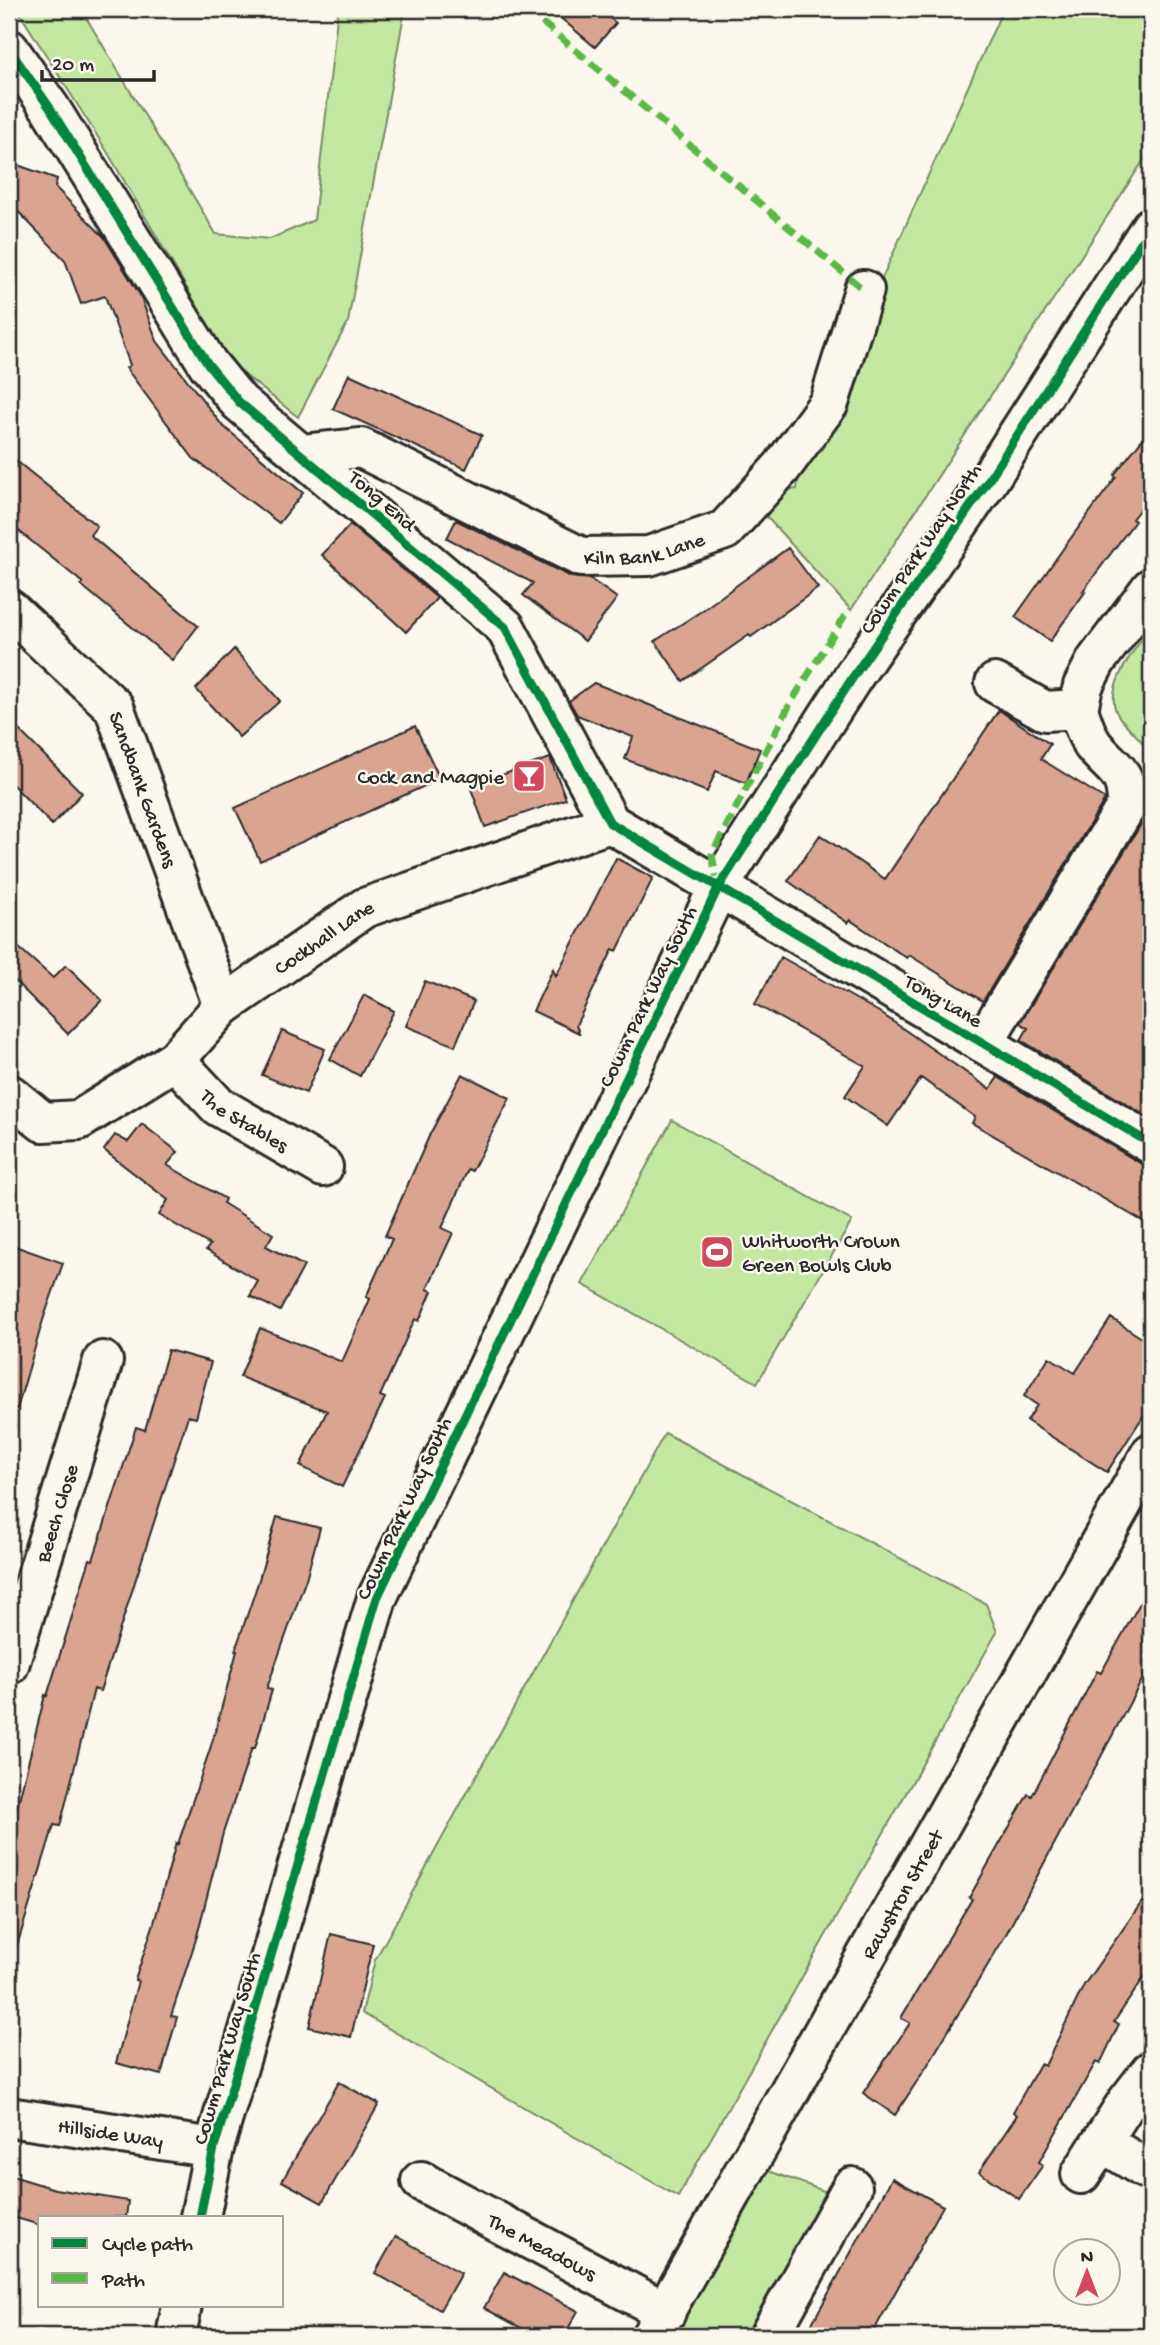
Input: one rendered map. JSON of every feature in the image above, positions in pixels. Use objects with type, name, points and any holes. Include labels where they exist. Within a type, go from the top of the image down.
[{"type":"street","name":"Tong End","points":[[9,49],[50,108],[208,364],[239,402],[505,627],[610,823]]},
{"type":"street","name":"Cowm Park Way North","points":[[718,888],[853,677],[988,481],[1151,227]]},
{"type":"street","name":"Kiln Bank Lane","points":[[303,454],[361,448],[581,557],[649,556],[725,530],[782,467],[829,403],[864,290]]},
{"type":"street","points":[[983,1042],[1128,805],[1127,790],[1120,771],[1092,744],[1078,709],[1083,686],[1096,661],[1151,588]]},
{"type":"street","name":"Sandbank Gardens","points":[[9,610],[114,707],[223,1006]]},
{"type":"street","points":[[995,683],[1045,711],[1078,709]]},
{"type":"street","points":[[610,823],[718,888]]},
{"type":"street","name":"Cockhall Lane","points":[[9,1094],[43,1122],[79,1120],[175,1060],[223,1006],[364,908],[610,823]]},
{"type":"street","name":"Tong Lane","points":[[718,888],[983,1042],[1151,1144]]},
{"type":"street","name":"Cowm Park Way South","points":[[200,2216],[215,2148],[377,1598],[718,888]]},
{"type":"street","name":"The Stables","points":[[175,1060],[218,1106],[324,1167]]},
{"type":"street","name":"Beech Close","points":[[9,1665],[103,1361]]},
{"type":"street","name":"Rawstron Street","points":[[658,2324],[1151,1453]]},
{"type":"street","points":[[1081,2174],[1127,2102],[1151,2071]]},
{"type":"street","name":"Hillside Way","points":[[9,2117],[215,2148]]},
{"type":"street","points":[[1102,2142],[1144,2168]]},
{"type":"street","name":"The Meadows","points":[[421,2181],[658,2324]]},
{"type":"street","points":[[769,2336],[852,2187]]},
{"type":"street","points":[[176,2336],[182,2306]]},
{"type":"green space","points":[[17,9],[81,9],[216,234],[270,239],[314,220],[338,9],[405,9],[348,322],[298,417],[231,364],[108,153]]},
{"type":"green space","points":[[1003,9],[1151,9],[1151,149],[851,610],[764,514],[775,491],[797,489],[800,462],[831,404],[883,276]]},
{"type":"green space","points":[[1151,627],[1151,755],[1120,718],[1114,696],[1122,670]]},
{"type":"green space","name":"Whitworth Crown Green Bowls Club","points":[[672,1120],[852,1221],[757,1383],[582,1284]]},
{"type":"green space","points":[[665,1433],[986,1604],[997,1632],[678,2197],[362,2013],[375,1960]]},
{"type":"green space","points":[[760,2168],[830,2193],[751,2336],[669,2336]]},
{"type":"building","points":[[550,9],[599,9],[616,23],[595,47]]},
{"type":"building","points":[[9,162],[57,179],[55,187],[104,237],[140,295],[157,341],[222,425],[303,493],[279,523],[193,458],[126,368],[130,365],[105,296],[81,304],[65,260],[9,202]]},
{"type":"building","points":[[349,374],[482,435],[466,469],[333,409]]},
{"type":"building","points":[[1151,428],[1151,495],[1050,641],[1015,617],[1116,477],[1114,475]]},
{"type":"building","points":[[9,455],[97,526],[90,535],[198,626],[172,660],[9,523]]},
{"type":"building","points":[[456,520],[571,577],[590,579],[617,598],[585,641],[523,595],[533,583],[447,538]]},
{"type":"building","points":[[350,525],[437,598],[406,632],[322,555]]},
{"type":"building","points":[[788,548],[818,588],[751,637],[749,635],[683,681],[655,641]]},
{"type":"building","points":[[234,649],[280,701],[239,737],[196,689]]},
{"type":"building","points":[[594,683],[760,749],[746,783],[716,771],[707,792],[625,759],[633,737],[577,715],[569,701]]},
{"type":"building","points":[[999,710],[1050,744],[1041,759],[1105,799],[983,1001],[909,955],[907,958],[850,920],[848,923],[788,881],[820,835],[885,879]]},
{"type":"building","points":[[9,720],[82,793],[52,825],[9,781]]},
{"type":"building","points":[[415,726],[440,779],[260,861],[235,808]]},
{"type":"building","name":"Cock and Magpie","points":[[550,758],[566,799],[485,827],[470,786]]},
{"type":"building","points":[[1143,821],[1151,826],[1151,1119],[1021,1040],[1028,1028],[1020,1023]]},
{"type":"building","points":[[616,858],[653,878],[617,951],[613,949],[576,1025],[579,1033],[533,1011],[553,969],[556,976]]},
{"type":"building","points":[[9,939],[53,978],[66,965],[102,1000],[68,1034],[9,975]]},
{"type":"building","points":[[781,957],[879,1012],[990,1089],[998,1077],[1140,1163],[1151,1166],[1151,1226],[972,1123],[975,1117],[921,1078],[888,1126],[845,1096],[865,1066],[755,1004]]},
{"type":"building","points":[[425,981],[474,1001],[455,1046],[406,1026]]},
{"type":"building","points":[[364,995],[394,1011],[360,1076],[330,1059]]},
{"type":"building","points":[[282,1031],[325,1049],[306,1093],[262,1075]]},
{"type":"building","points":[[462,1074],[510,1098],[472,1171],[468,1169],[442,1228],[453,1233],[427,1289],[432,1291],[419,1321],[415,1319],[380,1396],[385,1398],[342,1487],[300,1466],[327,1411],[240,1377],[260,1328],[342,1362],[370,1299],[366,1297],[392,1239],[385,1236],[430,1134]]},
{"type":"building","points":[[142,1124],[178,1152],[167,1165],[225,1199],[223,1203],[273,1234],[266,1246],[304,1266],[280,1311],[250,1296],[258,1281],[206,1250],[210,1245],[159,1215],[168,1200],[104,1150],[115,1135],[128,1142]]},
{"type":"building","points":[[9,1244],[63,1263],[17,1409],[9,1407]]},
{"type":"building","points":[[1111,1318],[1151,1344],[1151,1404],[1107,1472],[1027,1421],[1037,1405],[1024,1396],[1049,1357],[1075,1373]]},
{"type":"building","points":[[168,1350],[211,1362],[196,1418],[188,1416],[100,1691],[94,1689],[60,1826],[54,1825],[16,1949],[9,1947],[9,1840],[45,1695],[47,1696],[90,1559],[93,1560],[136,1427],[145,1430]]},
{"type":"building","points":[[277,1517],[320,1528],[306,1579],[267,1688],[272,1690],[255,1748],[252,1748],[223,1833],[197,1936],[171,2016],[177,2017],[161,2075],[116,2063],[138,1981],[135,1980],[176,1843],[178,1844],[211,1746],[235,1651]]},
{"type":"building","points":[[1151,1583],[1151,1663],[1004,1938],[895,2115],[863,2093],[910,2023],[901,2018],[972,1899],[969,1898],[1028,1794],[1032,1796],[1097,1671],[1101,1673]]},
{"type":"building","points":[[1151,1889],[1151,1967],[1114,2022],[1119,2024],[1100,2064],[1096,2062],[1039,2162],[1043,2165],[1019,2199],[979,2172],[1017,2115],[1013,2112],[1040,2064],[1045,2066],[1084,1985]]},
{"type":"building","points":[[331,1934],[373,1944],[351,2037],[309,2027]]},
{"type":"building","points":[[339,2082],[379,2104],[322,2203],[282,2181]]},
{"type":"building","points":[[9,2175],[55,2189],[128,2201],[126,2216],[38,2216],[38,2224],[9,2216]]},
{"type":"building","points":[[892,2178],[943,2206],[871,2336],[805,2336]]},
{"type":"building","points":[[396,2236],[461,2273],[440,2310],[375,2273]]},
{"type":"building","points":[[504,2272],[578,2311],[564,2336],[536,2336],[484,2308]]},
{"type":"marked path","points":[[526,9],[864,290]]},
{"type":"marked path","points":[[718,888],[712,854],[790,704],[847,612]]},
{"type":"cycle path","points":[[9,49],[50,108],[208,364],[239,402],[505,627],[610,823],[1151,1144]]},
{"type":"cycle path","points":[[200,2216],[214,2148],[377,1598],[718,888],[853,677],[988,481],[1151,227]]},
{"type":"place","name":"Cock and Magpie","points":[[529,776]]},
{"type":"place","name":"Whitworth Crown Green Bowls Club","points":[[717,1252]]}]
